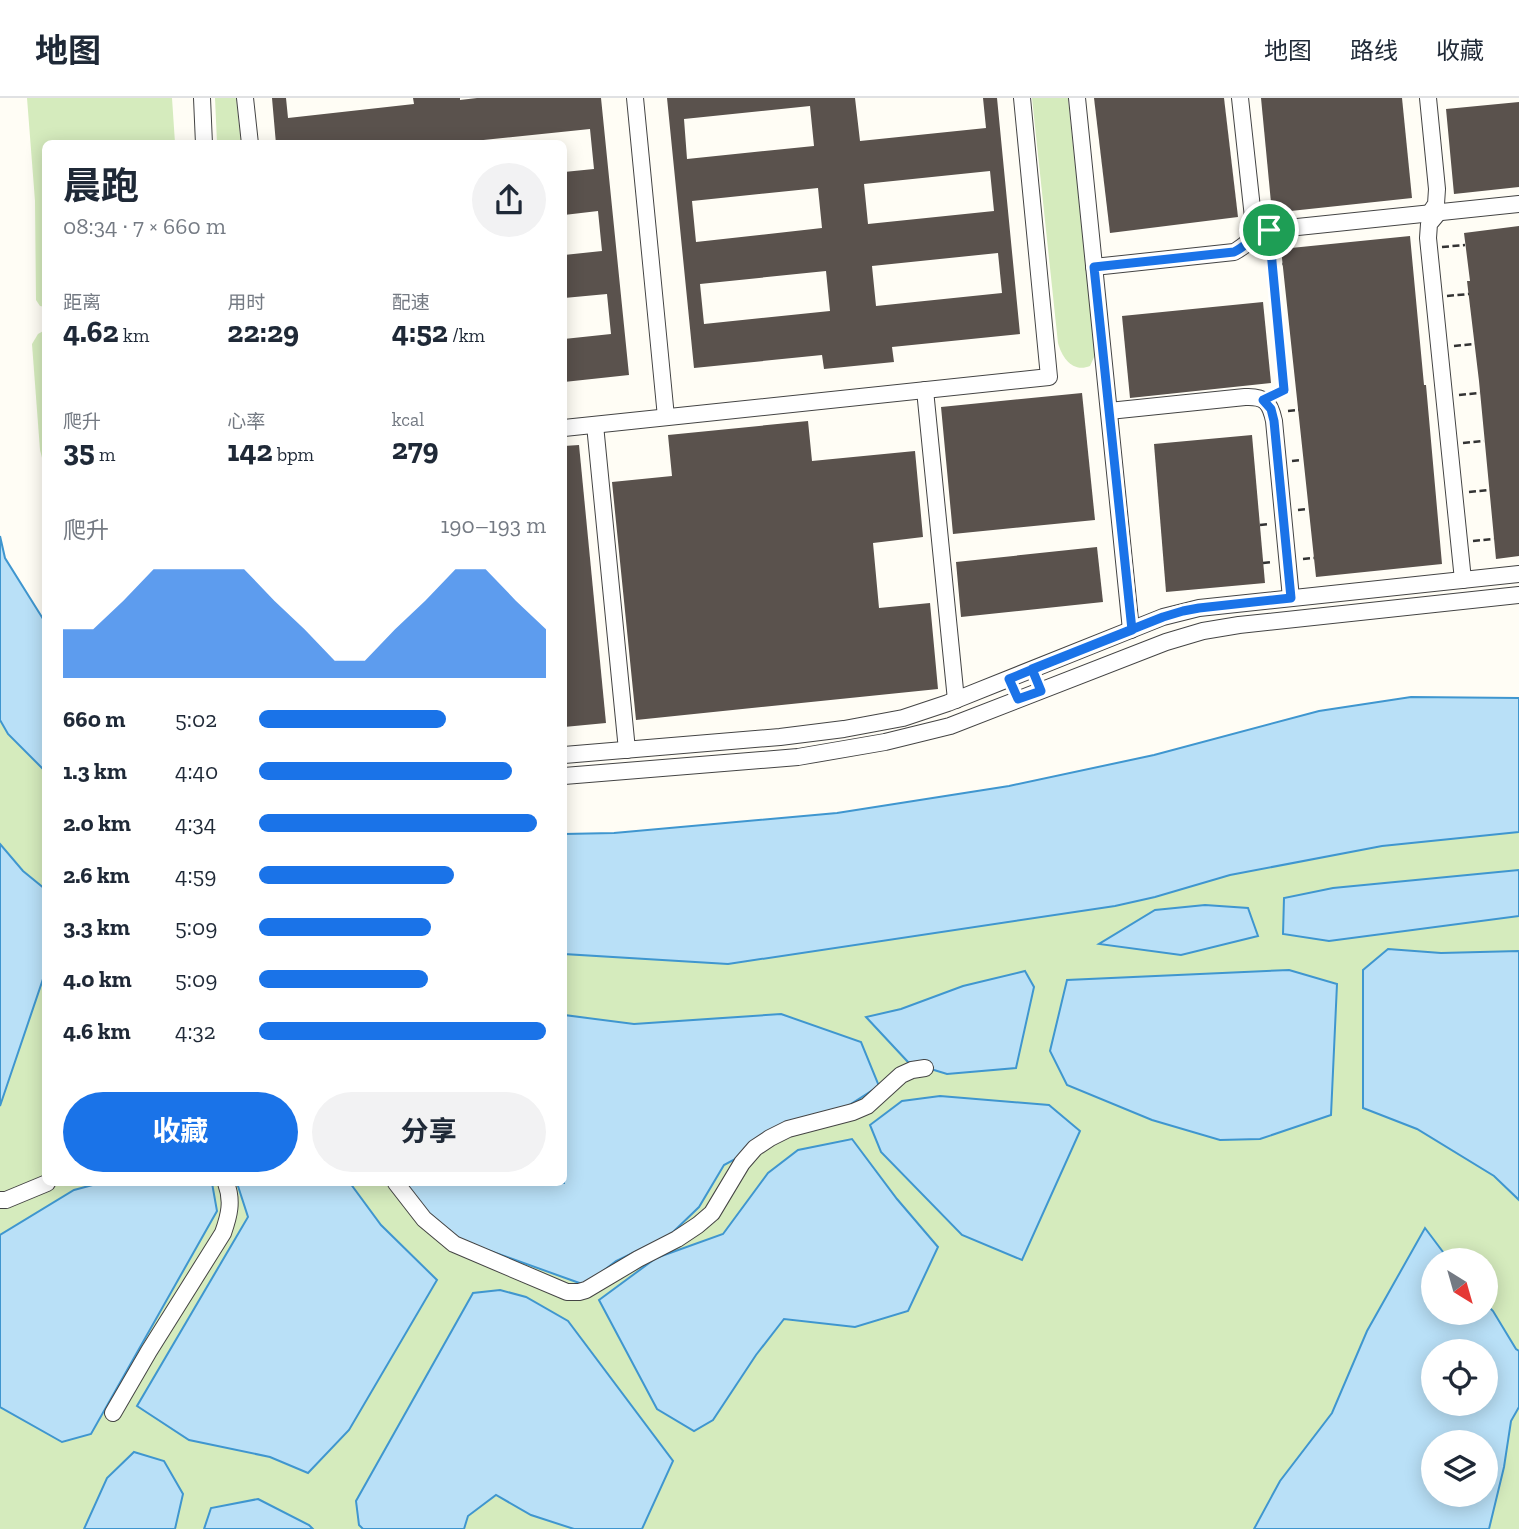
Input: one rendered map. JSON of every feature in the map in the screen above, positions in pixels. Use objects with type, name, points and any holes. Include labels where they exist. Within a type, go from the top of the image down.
[{"type":"lane","points":[[202,98],[204,140]]},
{"type":"lane","points":[[245,98],[250,140]]},
{"type":"lane","points":[[635,98],[666,417]]},
{"type":"lane","points":[[567,428],[1049,377],[1022,98]]},
{"type":"lane","points":[[1077,98],[1132,630]]},
{"type":"lane","points":[[1240,98],[1262,233]]},
{"type":"lane","points":[[1428,98],[1437,189],[1428,238],[1463,580]]},
{"type":"lane","points":[[1094,267],[1234,252],[1262,233],[1519,204]]},
{"type":"lane","points":[[925,390],[956,700]]},
{"type":"lane","points":[[1109,411],[1245,397],[1263,400],[1271,409],[1274,421],[1291,598]]},
{"type":"lane","points":[[595,425],[627,750]]},
{"type":"lane","points":[[567,755],[780,737],[903,718],[956,700],[1163,617],[1199,608],[1519,574]]},
{"type":"lane","points":[[567,776],[798,757],[885,742],[950,726],[1166,642],[1203,631],[1519,595]]},
{"type":"lane","points":[[1032,669],[1041,691]]},
{"type":"lane","points":[[1009,679],[1018,699]]},
{"type":"lane","points":[[398,1186],[424,1219],[454,1244],[567,1292],[579,1292],[698,1225],[712,1213],[742,1163],[755,1148],[770,1138],[788,1129],[867,1106],[901,1075],[925,1068]]},
{"type":"lane","points":[[0,1200],[42,1185]]},
{"type":"lane","points":[[113,1413],[223,1233],[230,1212],[227,1186]]},
{"type":"path","points":[[1262,233],[1272,264],[1284,390],[1263,400]]},
{"type":"path","points":[[1272,264],[1283,264]]},
{"type":"green space","points":[[27,98],[172,98],[175,140],[42,140],[42,306],[36,300],[35,201]]},
{"type":"green space","points":[[215,98],[236,98],[241,140],[217,140]]},
{"type":"green space","points":[[1032,98],[1068,98],[1095,355],[1090,366],[1084,368],[1069,363],[1058,343]]},
{"type":"green space","points":[[42,332],[42,458],[32,344]]},
{"type":"green space","points":[[0,720],[8,734],[42,768],[42,1186],[567,1186],[567,954],[728,964],[1115,906],[1230,875],[1382,846],[1519,832],[1519,1529],[0,1529]]},
{"type":"water","points":[[0,536],[5,558],[42,617],[42,768],[8,734],[0,720]]},
{"type":"water","points":[[1411,697],[1519,698],[1519,832],[1382,846],[1230,875],[1115,906],[728,964],[567,954],[567,834],[614,833],[837,813],[1009,786],[1154,755],[1319,711]]},
{"type":"water","points":[[0,844],[23,871],[42,887],[42,982],[0,1106]]},
{"type":"water","points":[[1519,870],[1519,916],[1329,941],[1283,934],[1284,898],[1333,888]]},
{"type":"water","points":[[1205,905],[1248,908],[1258,936],[1181,955],[1099,944],[1155,910]]},
{"type":"water","points":[[1388,949],[1441,953],[1519,951],[1519,1200],[1494,1176],[1417,1129],[1363,1108],[1363,970]]},
{"type":"water","points":[[1289,970],[1337,984],[1331,1115],[1260,1139],[1220,1140],[1152,1120],[1067,1085],[1050,1051],[1067,980]]},
{"type":"water","points":[[1025,971],[1034,987],[1016,1068],[947,1074],[908,1062],[866,1017],[901,1009],[963,986]]},
{"type":"water","points":[[781,1014],[861,1042],[879,1086],[829,1118],[776,1137],[724,1165],[699,1207],[670,1235],[616,1261],[585,1285],[440,1233],[404,1186],[567,1186],[567,1015],[634,1024]]},
{"type":"water","points":[[940,1096],[1049,1105],[1080,1131],[1022,1260],[962,1235],[881,1152],[870,1125],[902,1101]]},
{"type":"water","points":[[852,1139],[897,1199],[938,1247],[908,1311],[855,1327],[784,1319],[756,1355],[713,1420],[694,1431],[657,1409],[599,1300],[656,1258],[723,1234],[768,1173],[798,1150]]},
{"type":"water","points":[[89,1186],[213,1186],[217,1211],[91,1434],[62,1442],[0,1407],[0,1235],[74,1190]]},
{"type":"water","points":[[238,1186],[352,1186],[381,1225],[437,1280],[349,1430],[308,1473],[270,1457],[189,1440],[137,1406],[248,1217]]},
{"type":"water","points":[[1425,1228],[1440,1248],[1421,1248],[1421,1325],[1498,1325],[1498,1319],[1519,1351],[1519,1407],[1511,1421],[1498,1492],[1498,1430],[1421,1430],[1421,1507],[1494,1507],[1489,1529],[1254,1529],[1280,1481],[1332,1413],[1367,1331]]},
{"type":"water","points":[[500,1290],[526,1297],[568,1321],[673,1461],[642,1529],[574,1529],[531,1515],[496,1495],[468,1516],[464,1529],[363,1529],[359,1525],[356,1501],[473,1293]]},
{"type":"water","points":[[134,1452],[164,1461],[183,1494],[175,1529],[84,1529],[107,1478]]},
{"type":"water","points":[[258,1499],[313,1529],[204,1529],[211,1508]]},
{"type":"building","points":[[272,98],[286,98],[288,118],[414,104],[413,98],[601,98],[629,375],[567,382],[567,339],[611,334],[607,294],[567,298],[567,255],[602,251],[598,211],[567,215],[567,172],[594,169],[590,129],[483,140],[276,140]]},
{"type":"building","points":[[667,98],[855,98],[860,141],[986,128],[983,98],[997,98],[1020,334],[892,347],[894,362],[824,369],[822,355],[694,368]],"holes":[[[810,106],[814,146],[687,159],[684,119]],[[990,171],[994,211],[868,224],[864,184]],[[818,188],[822,228],[696,242],[692,201]],[[998,253],[1002,293],[876,306],[872,266]],[[826,271],[830,311],[704,324],[700,284]]]},
{"type":"building","points":[[1094,98],[1224,98],[1238,217],[1110,233]]},
{"type":"building","points":[[1261,98],[1402,98],[1412,198],[1272,213]]},
{"type":"building","points":[[1519,102],[1519,187],[1454,194],[1446,109]]},
{"type":"building","points":[[1519,226],[1519,556],[1496,559],[1464,233]]},
{"type":"building","points":[[1410,236],[1442,564],[1316,577],[1281,249]]},
{"type":"building","points":[[1263,302],[1271,383],[1130,398],[1122,316]]},
{"type":"building","points":[[1082,393],[1095,520],[953,534],[941,407]]},
{"type":"building","points":[[808,421],[812,461],[915,451],[923,537],[873,543],[879,608],[930,603],[938,689],[636,720],[612,482],[672,476],[668,435]]},
{"type":"building","points":[[1252,435],[1265,583],[1166,592],[1154,444]]},
{"type":"building","points":[[579,445],[606,723],[567,727],[567,446]]},
{"type":"building","points":[[1097,547],[1103,602],[961,617],[956,562]]},
{"type":"route","points":[[1269,230],[1258,234],[1234,252],[1094,267],[1132,630],[1032,669],[1009,679],[1018,699],[1041,691],[1032,669],[1082,650],[1132,630],[1163,617],[1199,608],[1291,598],[1274,421],[1271,409],[1263,400],[1284,390],[1269,230]]}]
